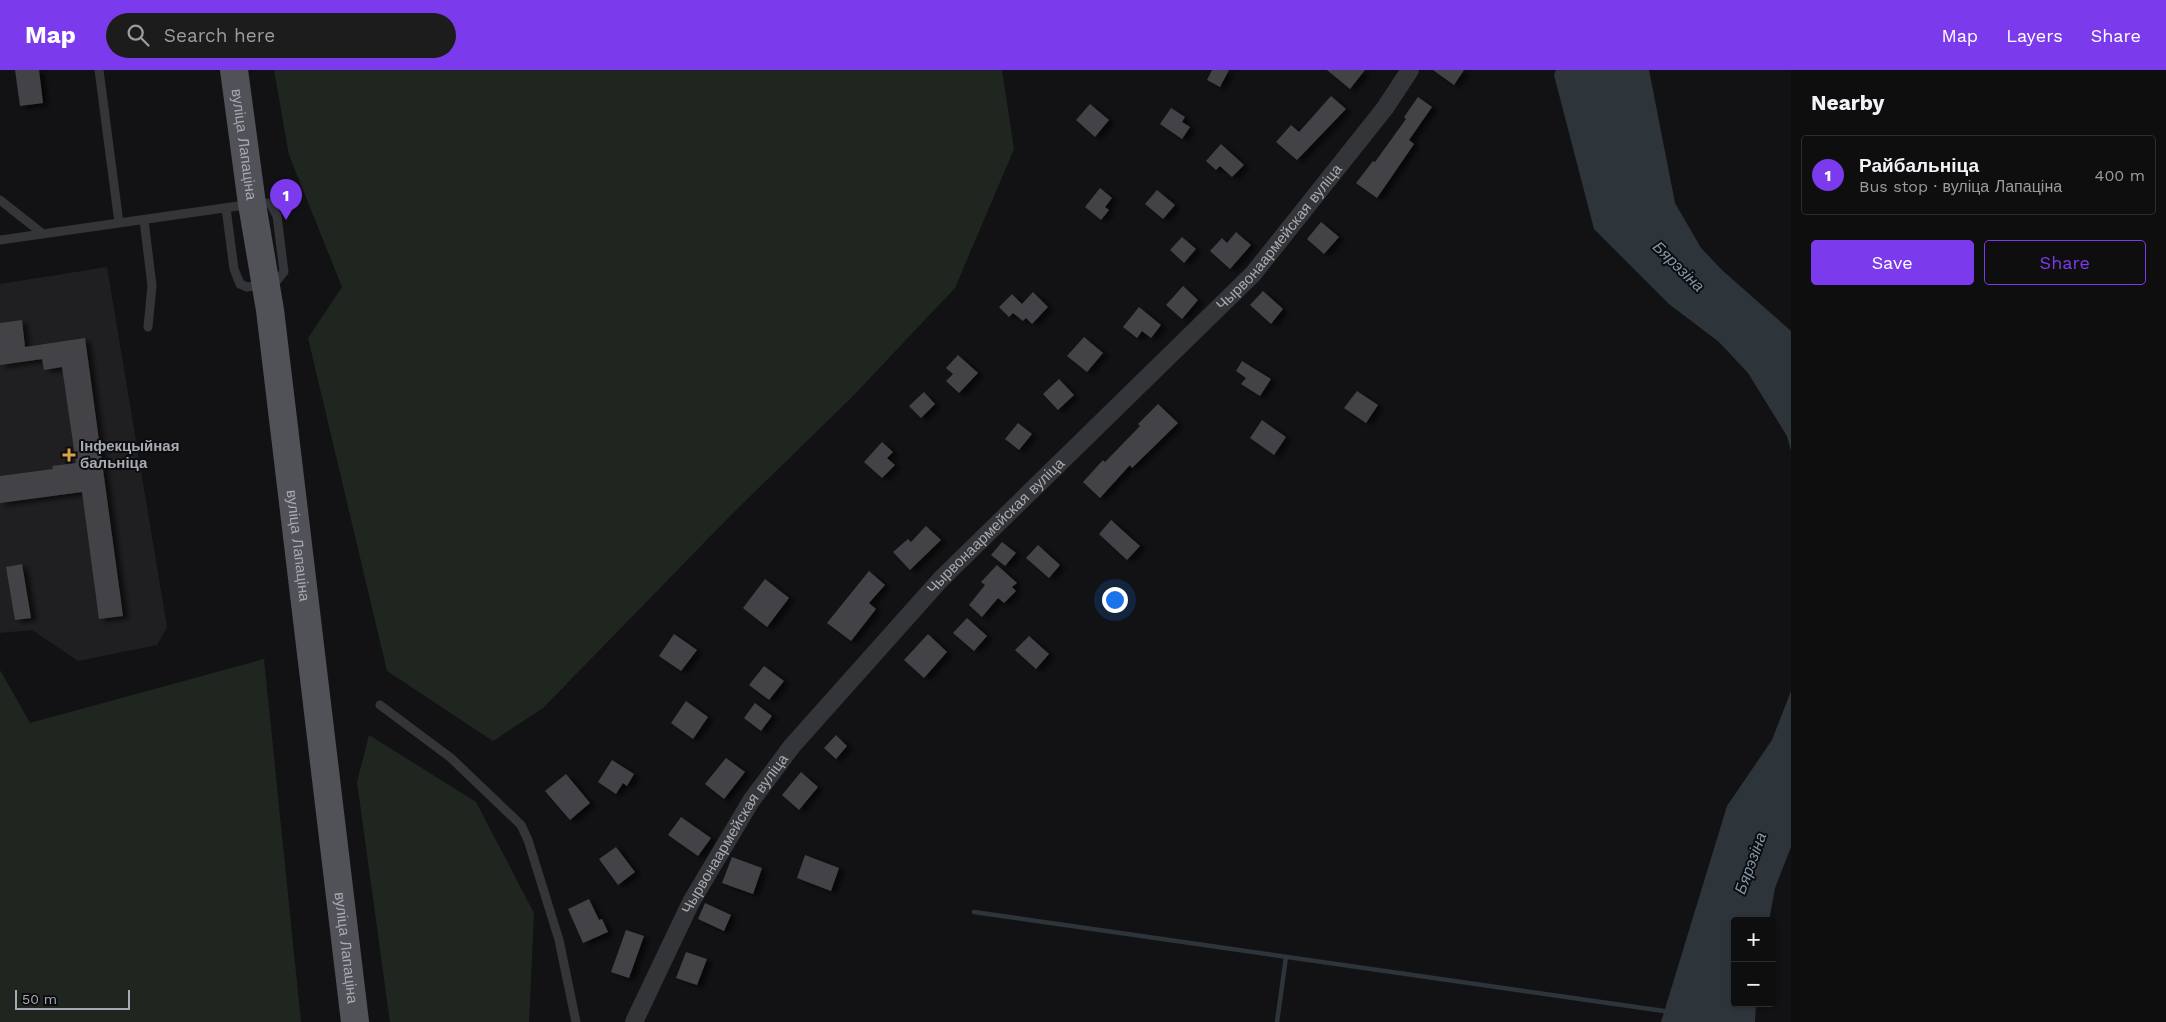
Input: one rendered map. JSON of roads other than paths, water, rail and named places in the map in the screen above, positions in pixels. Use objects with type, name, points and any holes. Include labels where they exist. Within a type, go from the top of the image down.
[{"type":"main road","name":"вуліца Лапаціна","points":[[234,70],[252,204],[266,284],[355,1022]]},
{"type":"street","name":"Чырвонаармейская вуліца","points":[[634,1022],[691,902],[751,801],[792,746],[941,579],[1252,274],[1385,108],[1410,70]]},
{"type":"lane","points":[[98,70],[119,223]]},
{"type":"lane","points":[[0,200],[43,234]]},
{"type":"lane","points":[[0,240],[252,204]]},
{"type":"lane","points":[[226,208],[234,269],[240,284],[247,287],[266,284]]},
{"type":"lane","points":[[144,220],[152,286],[148,327]]},
{"type":"lane","points":[[380,706],[451,758],[521,825],[528,840],[559,940],[576,1022]]},
{"type":"water","name":"Бярэзіна","points":[[1556,70],[1649,70],[1675,203],[1701,248],[1723,271],[1791,331],[1791,451],[1787,436],[1748,373],[1719,342],[1669,304],[1594,229],[1554,75]]},
{"type":"water","name":"Бярэзіна","points":[[1791,691],[1791,847],[1775,888],[1770,917],[1731,917],[1731,1007],[1756,1007],[1755,1022],[1661,1022],[1727,806],[1772,740]]},
{"type":"waterway","points":[[974,912],[1664,1011]]},
{"type":"waterway","points":[[1277,1022],[1286,957]]},
{"type":"place","name":"Райбальніца","points":[[286,220]]},
{"type":"place","name":"Інфекцыйная бальніца","points":[[69,455]]}]
